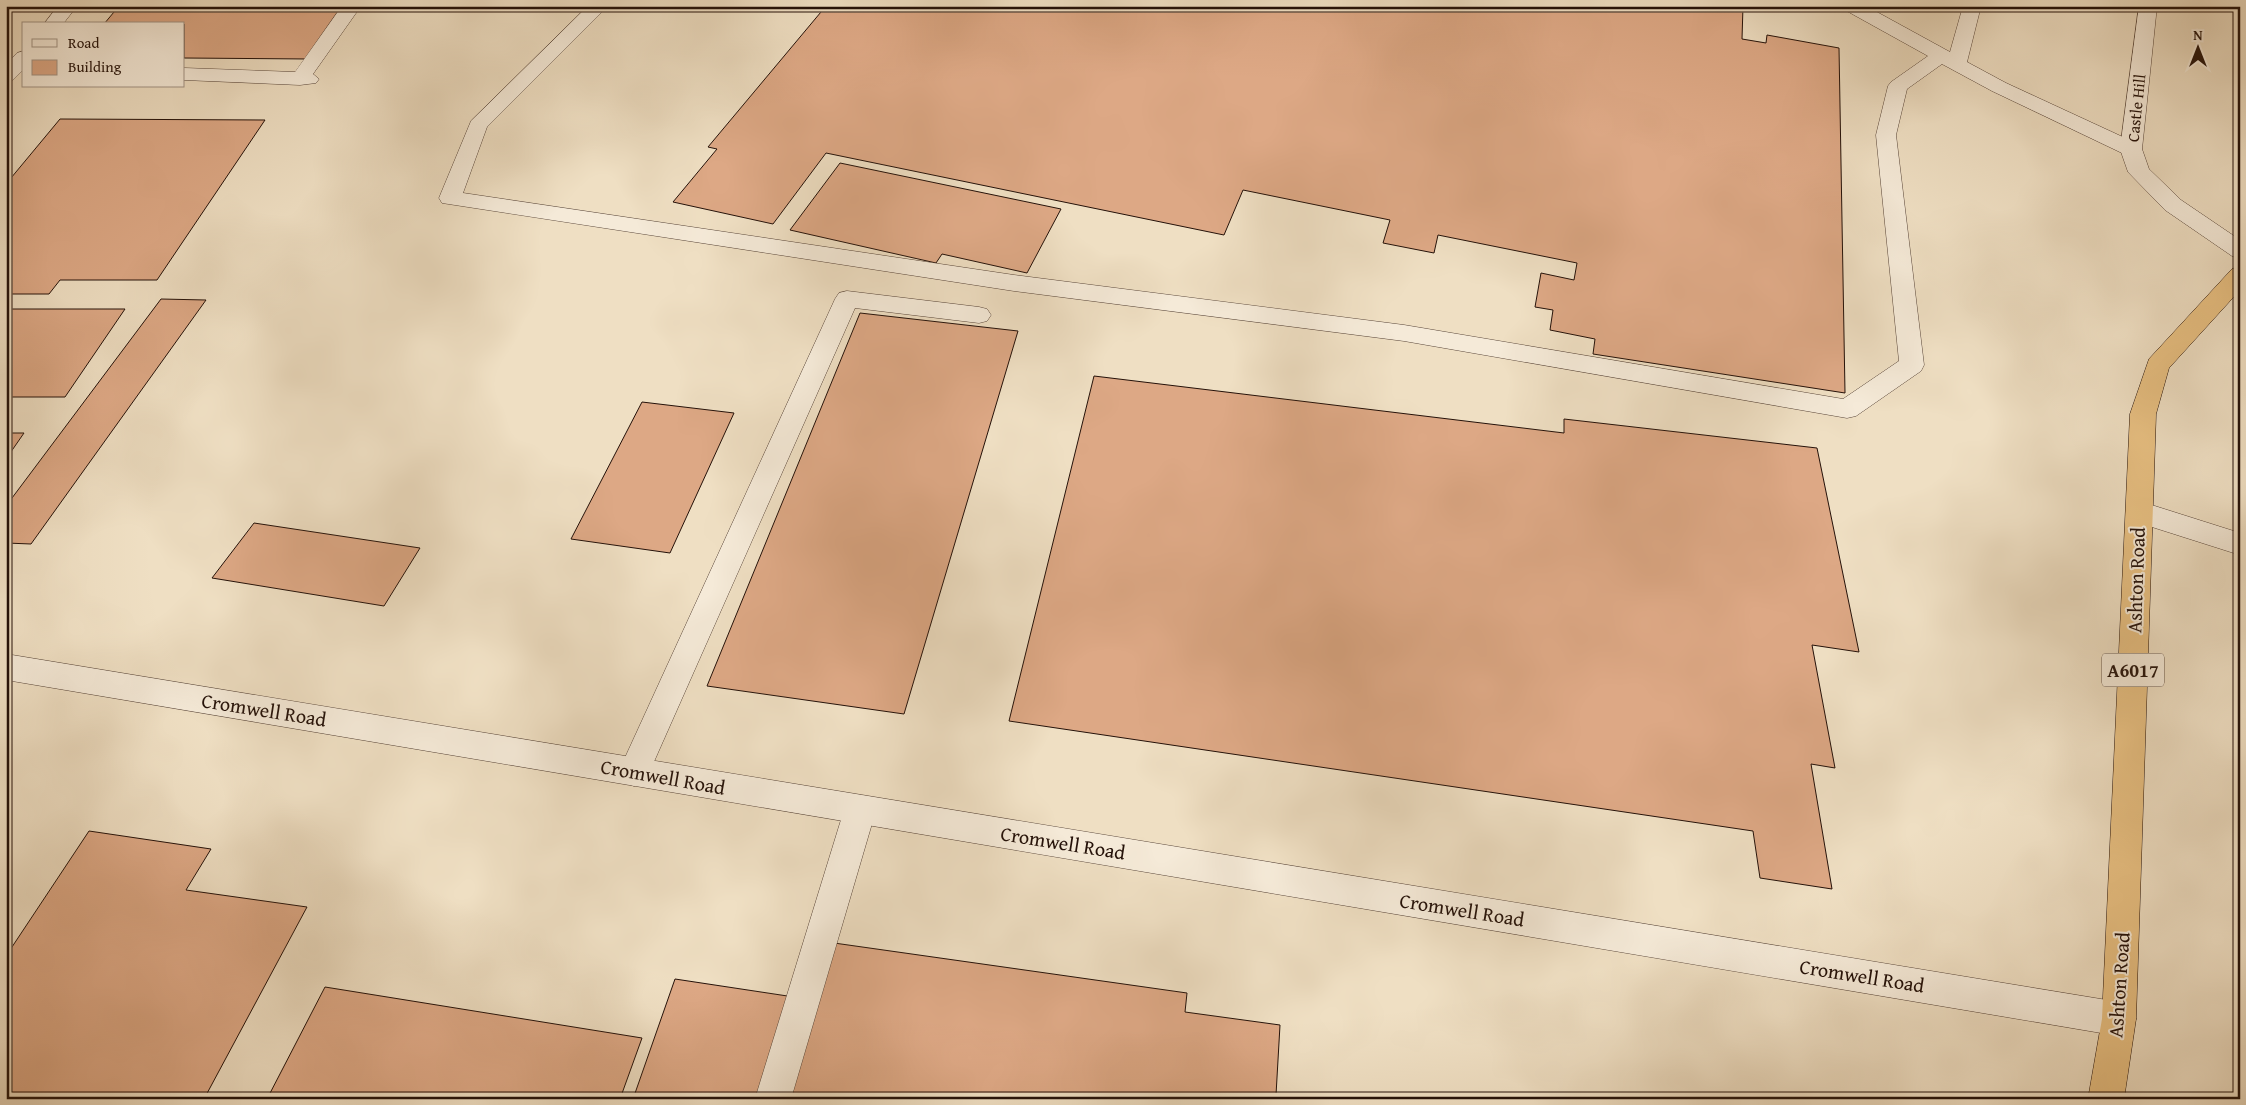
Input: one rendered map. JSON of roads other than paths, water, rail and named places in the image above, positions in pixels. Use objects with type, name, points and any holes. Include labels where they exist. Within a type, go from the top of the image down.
[{"type":"highway","name":"Ashton Road","points":[[2106,1099],[2119,1019],[2143,414],[2158,365],[2240,275]]},
{"type":"street","points":[[55,22],[68,6]]},
{"type":"street","points":[[185,74],[304,79],[352,6]]},
{"type":"street","points":[[599,6],[478,125],[450,198],[1014,283],[1404,333],[1847,409],[1912,365],[1886,135],[1898,86],[1949,60],[1972,6]]},
{"type":"street","points":[[1852,6],[1999,87],[2131,149]]},
{"type":"street","name":"Castle Hill","points":[[2148,6],[2131,149],[2139,172],[2173,205],[2240,251]]},
{"type":"street","points":[[634,772],[847,298],[980,315]]},
{"type":"street","points":[[2139,512],[2240,544]]},
{"type":"street","name":"Cromwell Road","points":[[6,667],[2119,1019]]},
{"type":"street","points":[[773,1099],[860,810]]}]
